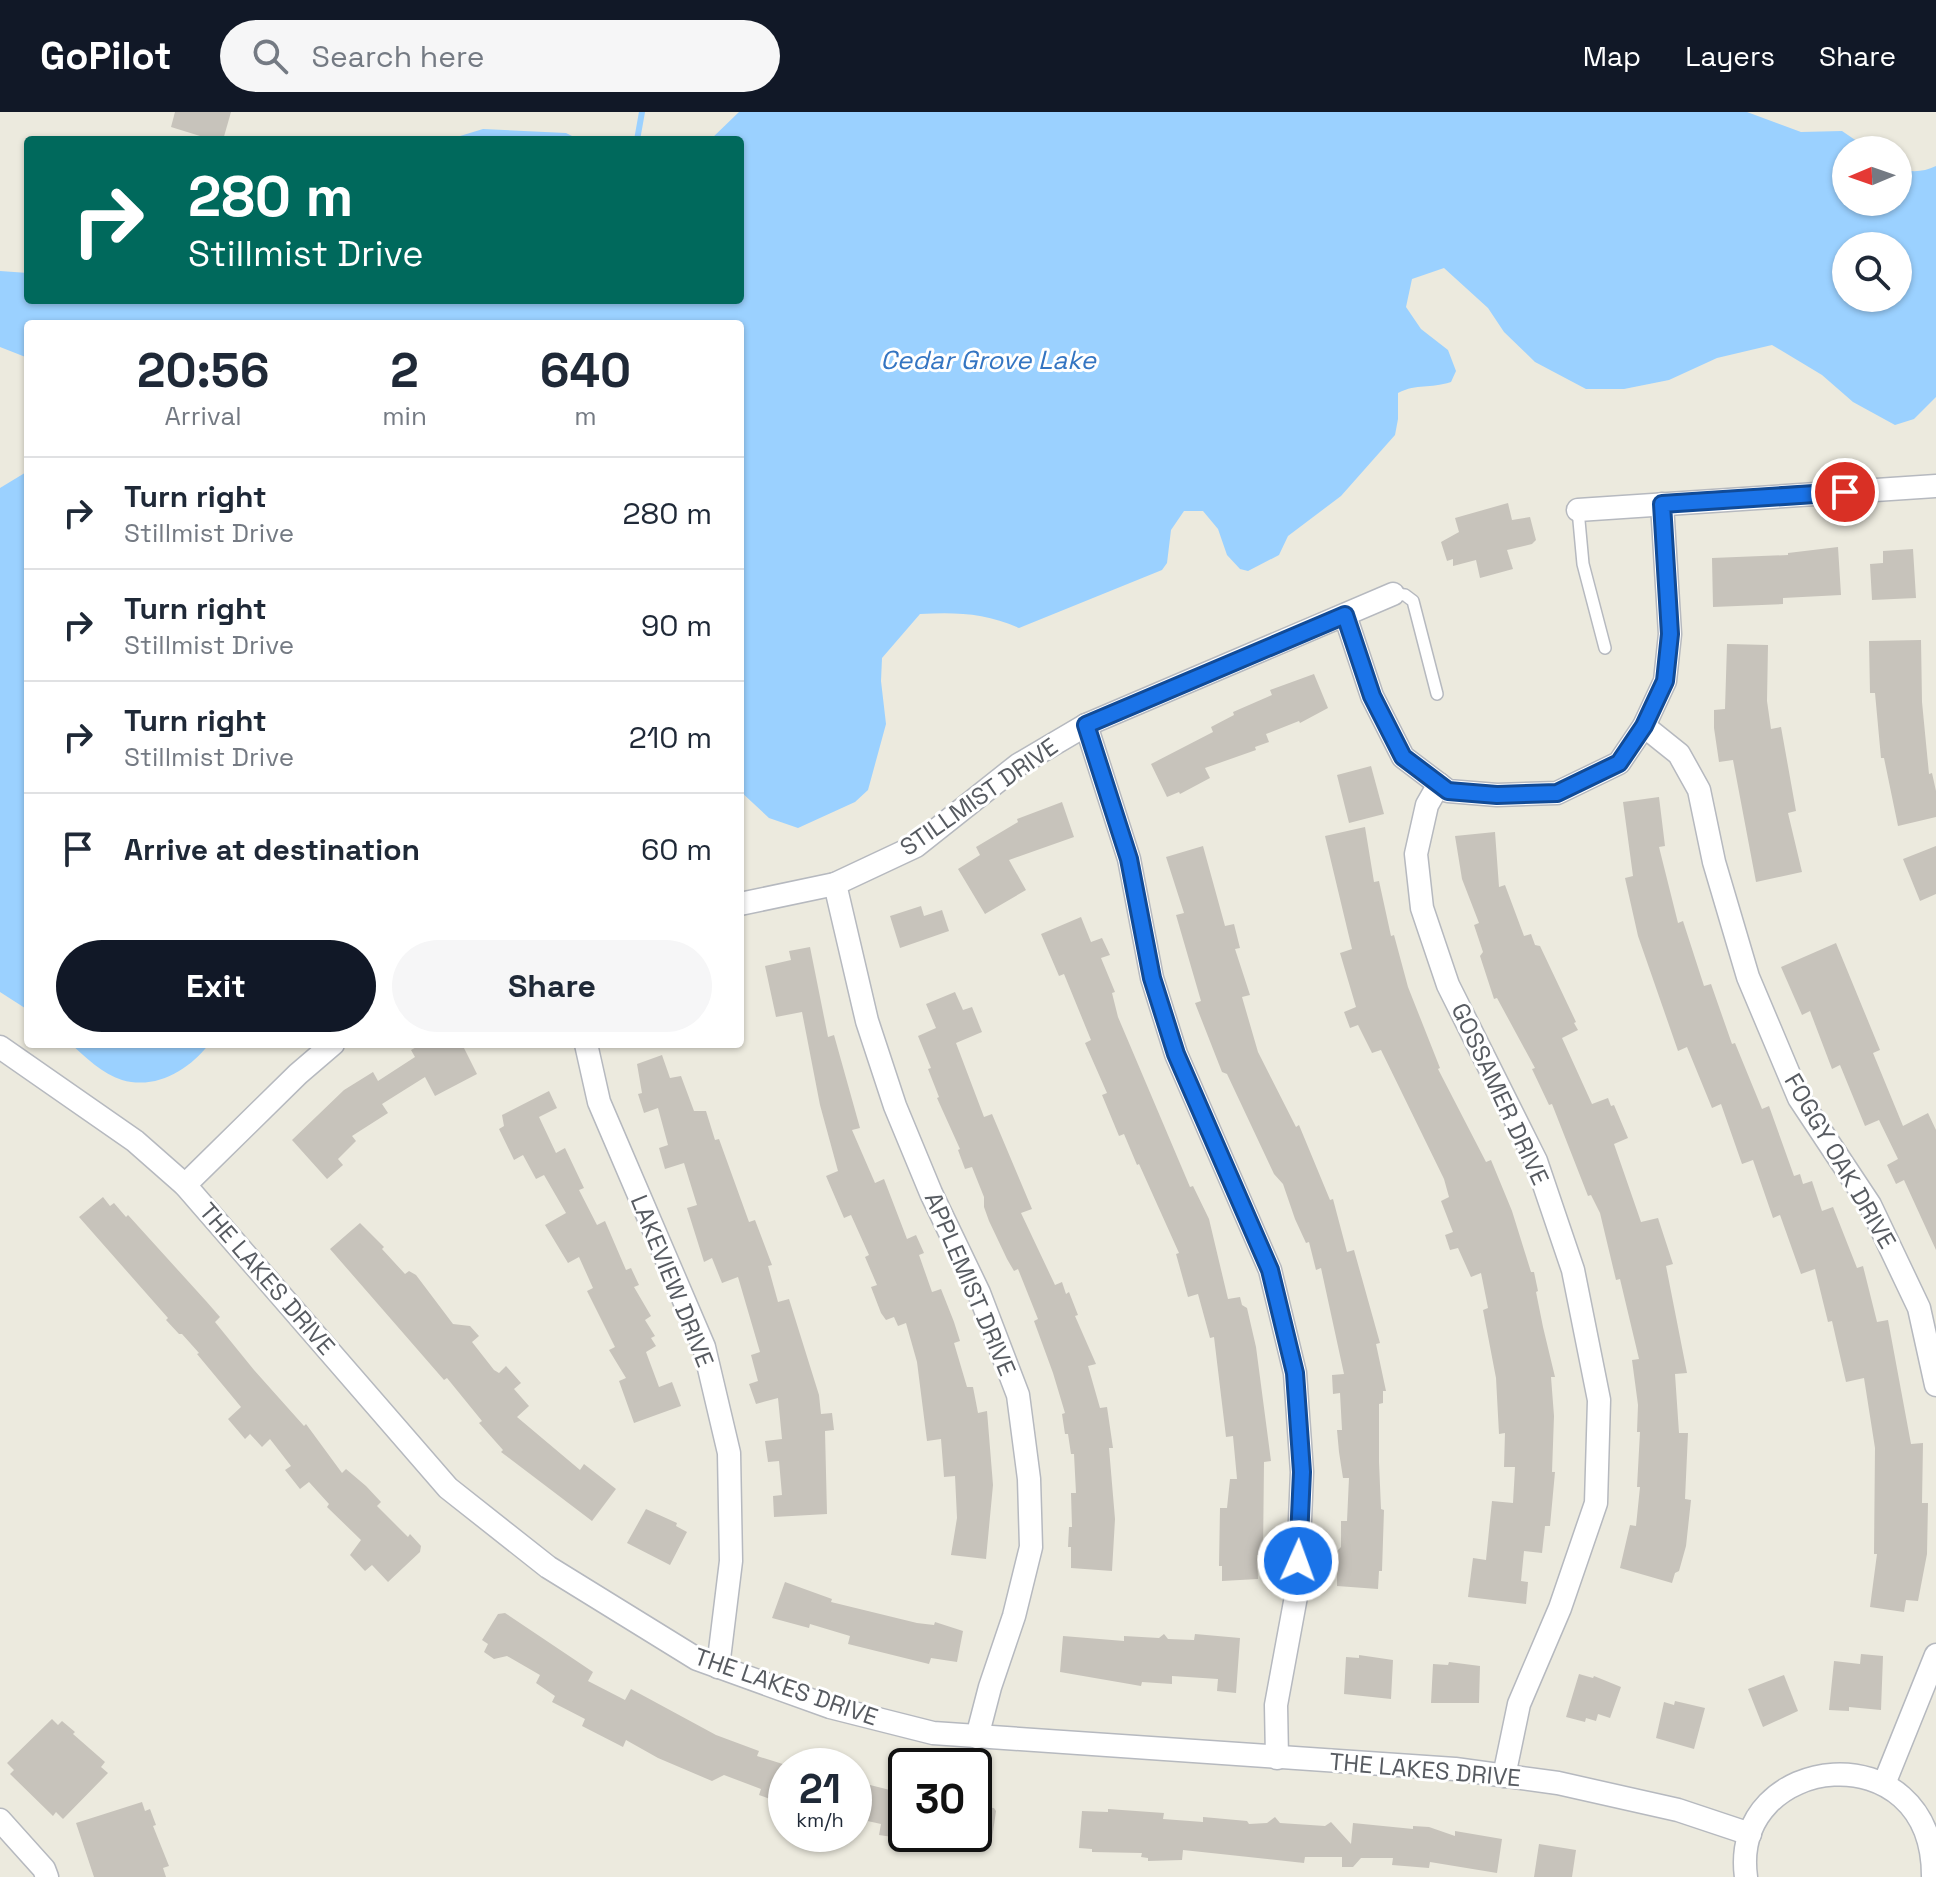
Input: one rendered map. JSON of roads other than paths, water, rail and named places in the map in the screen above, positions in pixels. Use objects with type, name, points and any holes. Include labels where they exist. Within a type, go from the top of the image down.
[{"type":"street","points":[[1578,510],[1936,486]]},
{"type":"street","points":[[1345,615],[1372,696],[1403,757],[1448,791],[1497,795],[1557,793],[1619,763],[1644,726],[1665,681],[1670,634],[1662,504]]},
{"type":"street","name":"STILLMIST DRIVE","points":[[744,903],[835,884],[916,846],[1018,765],[1086,725],[1393,594]]},
{"type":"street","points":[[1086,725],[1129,859],[1152,978],[1176,1054],[1270,1270],[1295,1373],[1302,1472],[1297,1591],[1276,1705],[1277,1758]]},
{"type":"street","name":"FOGGY OAK DRIVE","points":[[1644,726],[1679,754],[1699,790],[1714,862],[1748,977],[1799,1098],[1870,1205],[1919,1308],[1936,1385]]},
{"type":"street","name":"GOSSAMER DRIVE","points":[[1439,784],[1427,805],[1416,854],[1422,908],[1448,985],[1536,1161],[1573,1270],[1599,1400],[1596,1503],[1560,1608],[1519,1704],[1504,1776]]},
{"type":"street","name":"APPLEMIST DRIVE","points":[[835,884],[867,1021],[895,1106],[931,1193],[979,1293],[1018,1395],[1029,1479],[1031,1547],[1014,1616],[977,1737]]},
{"type":"street","name":"THE LAKES DRIVE","points":[[0,1047],[135,1141],[185,1185],[448,1488],[548,1567],[697,1659],[830,1707],[933,1733],[1455,1769],[1558,1783],[1678,1810],[1750,1834]]},
{"type":"street","points":[[185,1185],[328,1048]]},
{"type":"street","name":"LAKEVIEW DRIVE","points":[[587,1048],[599,1102],[704,1347],[729,1453],[731,1561],[718,1667]]},
{"type":"street","points":[[1884,1784],[1936,1655]]},
{"type":"street","points":[[1746,1877],[1744,1865],[1750,1834],[1766,1806],[1791,1785],[1821,1774],[1853,1774],[1884,1784],[1906,1800],[1922,1822],[1932,1848],[1933,1877]]},
{"type":"street","points":[[0,1820],[44,1869],[47,1877]]},
{"type":"lane","points":[[1578,510],[1583,564],[1605,648]]},
{"type":"lane","points":[[1393,594],[1405,595],[1413,601],[1437,694]]},
{"type":"water","name":"Cedar Grove Lake","points":[[739,112],[1747,112],[1801,132],[1842,131],[1849,136],[1832,136],[1832,216],[1912,216],[1912,171],[1936,166],[1936,397],[1914,419],[1895,425],[1853,402],[1822,375],[1772,345],[1717,358],[1669,380],[1624,389],[1586,389],[1535,362],[1504,332],[1488,308],[1444,268],[1412,279],[1406,307],[1421,329],[1448,350],[1456,371],[1451,382],[1398,393],[1395,435],[1341,496],[1288,536],[1279,555],[1248,571],[1240,569],[1227,555],[1218,529],[1203,511],[1184,511],[1171,530],[1167,563],[1162,570],[1019,628],[995,619],[971,615],[920,614],[882,658],[886,724],[868,790],[855,802],[798,828],[769,818],[744,795],[744,320],[24,320],[24,356],[0,347],[0,271],[24,273],[24,304],[744,304],[744,136],[714,136]]},
{"type":"water","points":[[483,129],[566,133],[572,136],[460,136]]},
{"type":"water","points":[[24,473],[24,1007],[0,992],[0,488]]},
{"type":"water","points":[[76,1048],[205,1048],[171,1076],[147,1082],[122,1080],[95,1065]]},
{"type":"waterway","points":[[638,136],[642,112]]}]
